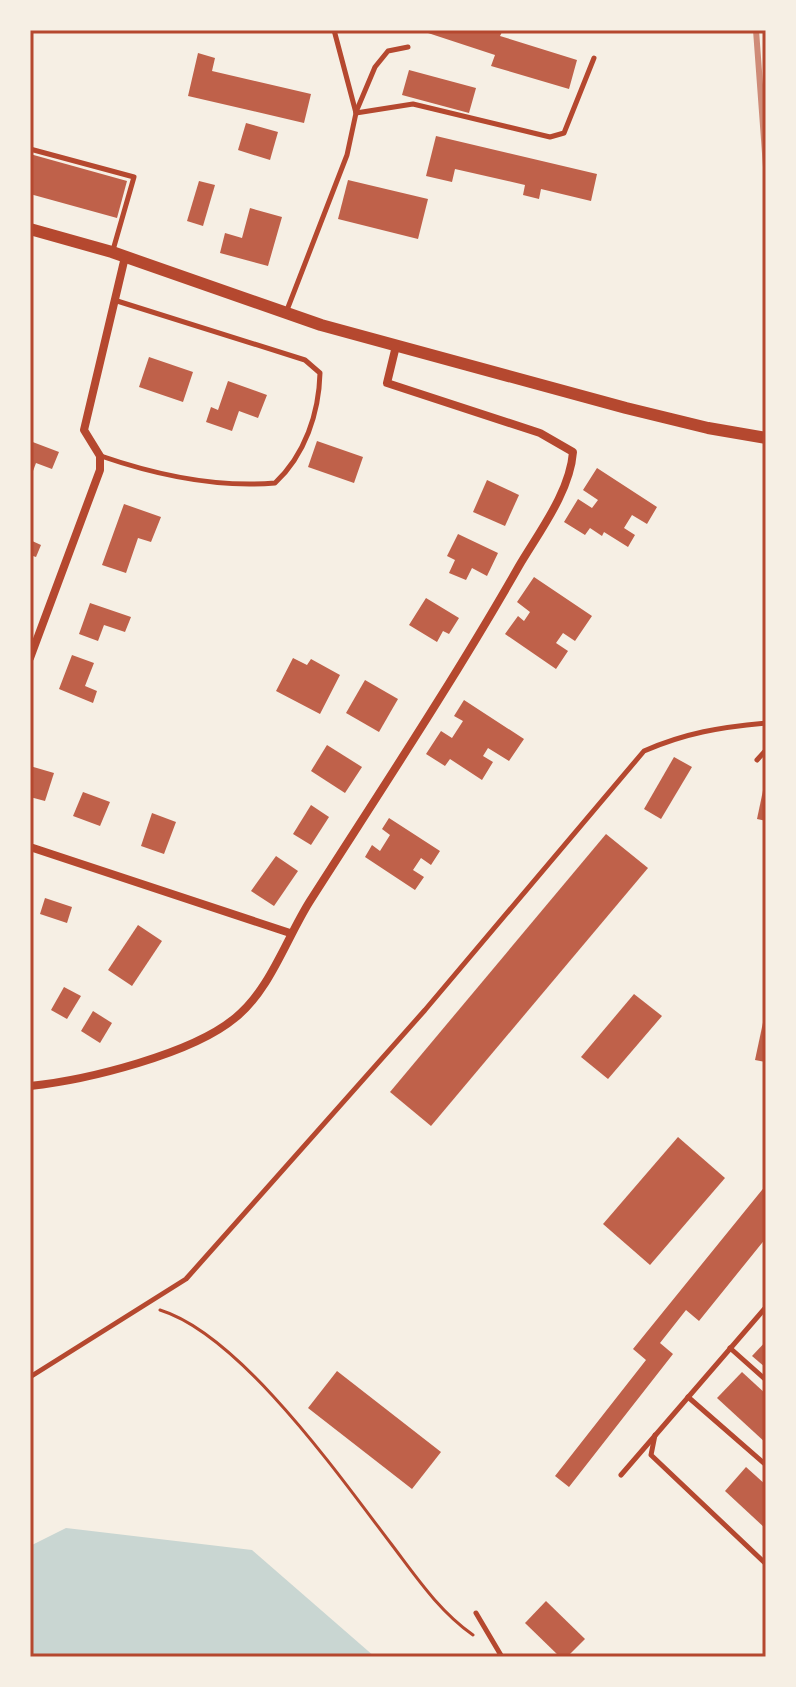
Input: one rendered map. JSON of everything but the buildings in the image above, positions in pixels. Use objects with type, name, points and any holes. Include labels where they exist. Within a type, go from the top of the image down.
[{"type":"street","points":[[30,229],[119,255],[285,314],[396,346],[667,418],[766,438]]},
{"type":"street","points":[[30,658],[100,470],[100,456],[84,430],[114,300],[119,255]]},
{"type":"street","points":[[30,1086],[156,1058],[205,1040],[236,1018],[257,997],[290,933],[486,625],[572,468],[573,452],[540,433],[387,383],[396,346]]},
{"type":"street","points":[[30,847],[290,933]]},
{"type":"lane","points":[[334,30],[356,113]]},
{"type":"lane","points":[[285,314],[347,155],[356,113],[375,67],[388,51],[408,47]]},
{"type":"lane","points":[[356,113],[413,104],[550,137],[564,133],[594,58]]},
{"type":"lane","points":[[30,149],[134,177],[119,255]]},
{"type":"lane","points":[[100,456],[144,471],[201,480],[275,483],[294,465],[303,448],[320,388],[320,373],[305,360],[114,300]]},
{"type":"lane","points":[[30,1377],[186,1279],[425,1010],[644,751],[679,735],[708,728],[766,723]]},
{"type":"lane","points":[[757,760],[766,750]]},
{"type":"lane","points":[[621,1475],[766,1307]]},
{"type":"lane","points":[[730,1348],[766,1380]]},
{"type":"lane","points":[[688,1397],[766,1465]]},
{"type":"lane","points":[[655,1434],[651,1455],[766,1564]]},
{"type":"lane","points":[[476,1613],[502,1657]]},
{"type":"path","points":[[144,1306],[179,1316],[243,1366],[342,1479],[448,1617],[496,1650]]},
{"type":"shaded area","points":[[66,1528],[252,1550],[375,1657],[30,1657],[30,1546]]},
{"type":"railway","points":[[756,30],[766,167]]}]
